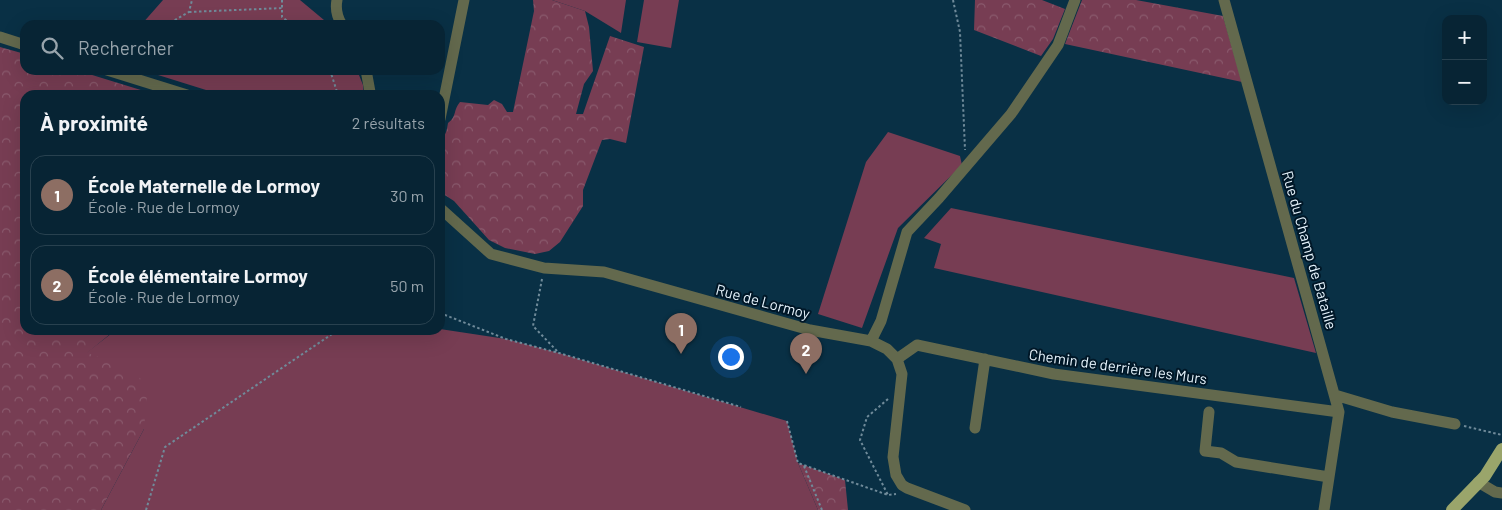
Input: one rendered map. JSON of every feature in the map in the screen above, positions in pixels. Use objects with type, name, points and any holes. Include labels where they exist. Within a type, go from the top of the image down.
[{"type":"main road","points":[[1452,510],[1491,468],[1502,449]]},
{"type":"street","points":[[337,0],[336,7],[340,20]]},
{"type":"street","points":[[445,94],[464,0]]},
{"type":"street","points":[[871,341],[881,321],[907,232],[1011,114],[1058,45],[1075,0]]},
{"type":"street","name":"Rue du Champ de Bataille","points":[[1224,0],[1339,412],[1324,510]]},
{"type":"street","points":[[0,37],[20,43]]},
{"type":"street","points":[[122,75],[171,90]]},
{"type":"street","points":[[367,75],[370,90]]},
{"type":"street","name":"Rue de Lormoy","points":[[445,213],[491,254],[544,268],[604,272],[810,330],[871,341],[887,349],[897,359]]},
{"type":"street","name":"Chemin de derrière les Murs","points":[[897,359],[917,345],[1054,374],[1339,412]]},
{"type":"street","points":[[897,359],[902,374],[893,449],[896,475],[902,485],[907,488],[965,510]]},
{"type":"street","points":[[975,428],[985,359]]},
{"type":"street","points":[[1335,396],[1392,412],[1455,424]]},
{"type":"street","points":[[1209,412],[1205,451],[1221,454],[1236,462],[1329,477]]},
{"type":"street","points":[[1478,482],[1495,492],[1502,493]]},
{"type":"path","points":[[189,12],[192,0]]},
{"type":"path","points":[[282,0],[282,17],[286,20]]},
{"type":"path","points":[[953,0],[960,32],[966,167]]},
{"type":"path","points":[[175,20],[189,12],[282,8]]},
{"type":"path","points":[[332,75],[336,90]]},
{"type":"path","points":[[544,268],[533,326],[559,353]]},
{"type":"path","points":[[445,314],[506,339],[741,407]]},
{"type":"path","points":[[146,510],[165,447],[331,335]]},
{"type":"path","points":[[888,495],[860,440],[867,417],[900,388]]},
{"type":"path","points":[[787,421],[798,463],[888,495],[898,494]]},
{"type":"path","points":[[1455,424],[1502,435]]},
{"type":"path","points":[[804,465],[822,510]]},
{"type":"green space","points":[[163,0],[300,0],[324,20],[145,20]]},
{"type":"green space","points":[[533,0],[552,0],[585,11],[589,27],[593,71],[584,84],[576,114],[583,114],[610,36],[644,47],[626,143],[610,139],[602,140],[583,190],[583,206],[560,242],[549,251],[535,254],[505,248],[489,240],[454,201],[445,195],[445,135],[448,123],[453,118],[460,102],[488,105],[494,100],[502,104],[507,112],[513,112],[534,11]]},
{"type":"green space","points":[[552,0],[626,0],[621,33],[585,11]]},
{"type":"green space","points":[[644,0],[679,0],[671,48],[637,42]]},
{"type":"green space","points":[[975,0],[1042,0],[1065,9],[1053,39],[1041,56],[974,30]]},
{"type":"green space","points":[[1082,0],[1136,0],[1223,16],[1242,82],[1065,44]]},
{"type":"green space","points":[[0,47],[20,53],[20,75],[92,75],[141,90],[20,90],[20,335],[109,335],[87,353],[120,364],[148,384],[144,429],[101,510],[0,510]]},
{"type":"green space","points":[[158,75],[359,75],[364,90],[206,90]]},
{"type":"green space","points":[[888,132],[960,156],[962,165],[898,228],[862,328],[818,314],[866,162]]},
{"type":"green space","points":[[951,208],[1294,278],[1316,353],[934,268],[941,244],[924,238]]},
{"type":"green space","points":[[445,330],[506,339],[787,421],[798,463],[818,510],[101,510],[144,429],[86,353],[109,335],[445,335]]},
{"type":"green space","points":[[798,463],[845,480],[848,510],[818,510]]},
{"type":"place","name":"École Maternelle de Lormoy","points":[[681,354]]},
{"type":"place","name":"École élémentaire Lormoy","points":[[806,374]]}]
